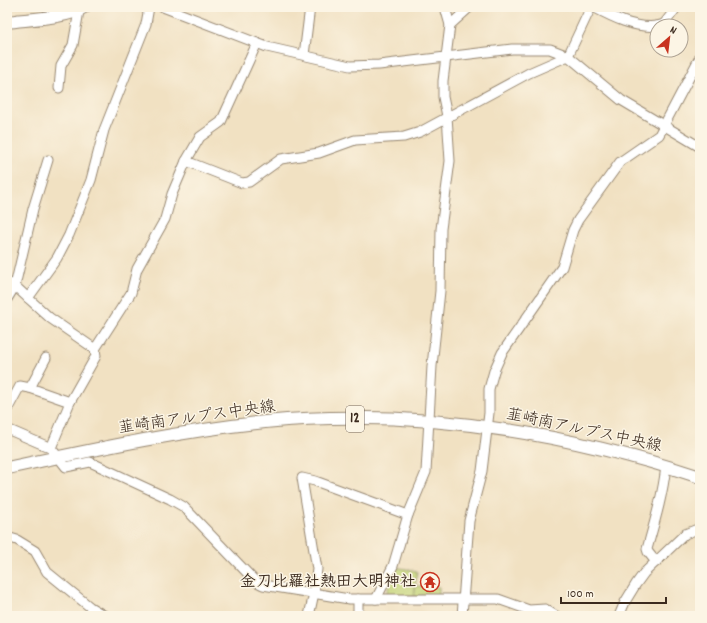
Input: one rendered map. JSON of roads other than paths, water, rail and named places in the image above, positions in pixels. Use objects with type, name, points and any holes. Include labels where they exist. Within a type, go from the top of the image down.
[{"type":"main road","points":[[7,22],[54,16],[81,9]]},
{"type":"main road","name":"韮崎南アルプス中央線","points":[[7,468],[54,453],[179,434],[266,422],[311,419],[354,419],[428,421],[487,427],[553,438],[614,451],[700,477]]},
{"type":"street","points":[[28,298],[57,258],[72,228],[92,180],[104,130],[146,24],[149,7]]},
{"type":"street","points":[[163,7],[267,47],[350,66],[379,65],[512,49],[550,49],[568,56],[621,100],[700,147]]},
{"type":"street","points":[[304,55],[310,7]]},
{"type":"street","points":[[450,25],[470,7]]},
{"type":"street","points":[[186,161],[242,182],[249,182],[281,158],[319,153],[355,140],[404,138],[420,132],[447,116],[529,73],[568,56],[592,7],[617,19],[638,25],[649,26]]},
{"type":"street","points":[[669,18],[677,7]]},
{"type":"street","points":[[59,88],[61,66],[73,45],[81,9]]},
{"type":"street","points":[[376,599],[393,566],[408,515],[426,472],[432,366],[440,291],[441,229],[450,161],[447,116],[443,97],[445,57],[450,25],[446,11]]},
{"type":"street","points":[[54,453],[70,402],[96,356],[95,349],[131,293],[137,269],[165,219],[172,194],[186,161],[200,137],[221,122],[257,43]]},
{"type":"street","points":[[462,616],[469,521],[482,470],[489,413],[489,389],[494,371],[502,353],[562,267],[572,230],[578,220],[620,162],[659,134],[700,57]]},
{"type":"street","points":[[7,298],[48,160]]},
{"type":"street","points":[[11,284],[50,318],[95,349]]},
{"type":"street","points":[[30,388],[46,358]]},
{"type":"street","points":[[7,410],[20,386],[70,402]]},
{"type":"street","points":[[7,429],[54,453],[66,467],[90,462],[184,507],[255,581],[263,585],[349,599],[498,599],[529,610],[545,609],[556,616]]},
{"type":"street","points":[[656,562],[647,549],[657,515],[664,484],[666,466]]},
{"type":"street","points":[[309,616],[317,569],[302,478],[328,485],[408,515]]},
{"type":"street","points":[[619,616],[625,602],[644,573],[684,534],[700,528]]},
{"type":"street","points":[[7,537],[17,540],[35,551],[47,572],[90,607],[105,616]]},
{"type":"street","points":[[358,599],[358,616]]},
{"type":"place","name":"金刀比羅社熱田大明神社","points":[[430,582]]}]
